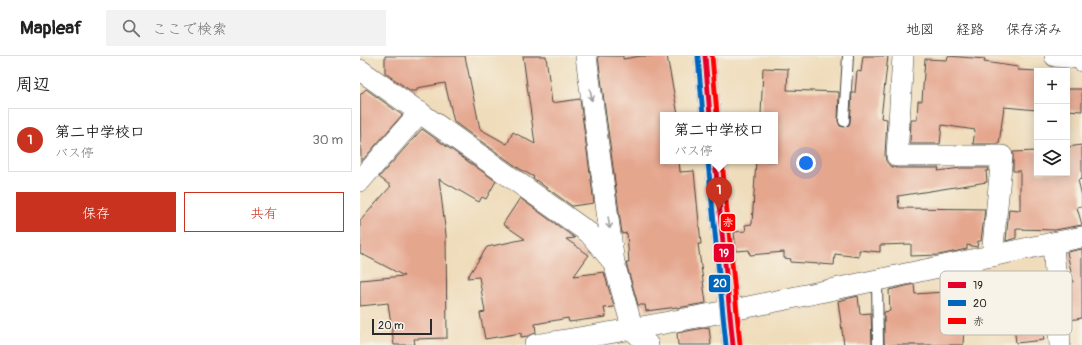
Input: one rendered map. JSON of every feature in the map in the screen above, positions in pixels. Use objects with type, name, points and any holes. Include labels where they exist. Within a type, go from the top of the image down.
[{"type":"street","points":[[586,56],[614,263],[633,330],[648,345]]},
{"type":"street","points":[[705,56],[710,112]]},
{"type":"street","points":[[903,56],[897,156],[1002,156],[992,256]]},
{"type":"street","points":[[1055,56],[1080,58],[1082,61]]},
{"type":"street","points":[[360,70],[589,233],[614,263]]},
{"type":"street","points":[[360,182],[420,112]]},
{"type":"street","points":[[715,164],[728,311],[733,345]]},
{"type":"street","points":[[535,345],[579,342],[1082,237]]},
{"type":"street","points":[[1054,243],[1056,271]]},
{"type":"street","points":[[1059,335],[1060,345]]},
{"type":"lane","points":[[844,121],[848,56]]},
{"type":"lane","points":[[877,280],[878,345]]},
{"type":"building","points":[[385,56],[465,56],[480,129],[507,144],[513,132],[535,144],[523,56],[546,56],[552,103],[580,99],[594,203],[572,206],[533,178],[534,177],[520,169],[454,122],[445,83],[417,88],[417,91],[411,91],[385,73]]},
{"type":"building","points":[[598,56],[623,56],[623,59],[641,56],[667,56],[677,112],[660,112],[660,164],[679,164],[680,172],[694,171],[701,244],[698,244],[706,303],[646,311],[645,305],[638,305],[626,263],[629,263],[627,233],[622,234]]},
{"type":"building","points":[[863,56],[888,56],[881,118],[887,119],[885,155],[886,161],[890,166],[897,168],[939,168],[938,171],[961,168],[989,168],[988,171],[986,171],[987,182],[898,196],[899,208],[985,209],[981,241],[978,241],[977,247],[967,245],[967,249],[939,255],[911,256],[911,244],[880,245],[880,252],[859,250],[859,257],[835,254],[834,265],[790,262],[791,259],[784,258],[784,252],[750,255],[749,250],[736,251],[734,232],[746,231],[745,225],[752,224],[756,164],[778,164],[778,112],[761,112],[763,68],[788,69],[787,90],[839,92],[838,121],[840,126],[844,127],[849,125],[850,122],[852,93],[855,93],[857,71],[861,72]]},
{"type":"building","points":[[948,56],[985,59],[984,62],[1018,67],[1018,70],[1034,71],[1034,110],[1004,107],[999,144],[973,144],[975,130],[942,125],[940,144],[910,144],[911,120],[917,120],[918,101],[922,101],[925,59],[947,60]]},
{"type":"building","points":[[366,89],[402,115],[361,162],[360,95]]},
{"type":"building","points":[[1070,89],[1082,89],[1082,111],[1070,110]]},
{"type":"building","points":[[422,129],[496,181],[486,199],[482,197],[479,202],[439,179],[446,235],[447,338],[414,339],[415,345],[394,345],[388,303],[360,306],[360,280],[404,276],[360,253],[360,221],[391,186],[379,177]]},
{"type":"building","points":[[1082,145],[1082,179],[1078,180],[1082,196],[1082,206],[1077,207],[1082,225],[1055,230],[1016,229],[1016,238],[1006,241],[1009,209],[1020,210],[1020,171],[1013,171],[1013,152],[1034,151],[1034,176],[1070,176],[1070,147]]},
{"type":"building","points":[[520,198],[575,238],[566,239],[589,255],[574,276],[604,272],[614,307],[604,308],[606,317],[569,322],[568,318],[535,324],[536,333],[528,336],[521,337],[521,333],[485,339],[480,313],[485,312],[479,277],[467,278],[487,247],[525,239],[503,224]]},
{"type":"building","points":[[1082,249],[1082,318],[1072,320],[1073,282],[1067,252]]},
{"type":"building","points":[[914,284],[915,294],[940,292],[940,335],[964,335],[963,345],[884,345],[884,312],[890,311],[889,290]]},
{"type":"building","points":[[858,296],[860,314],[871,313],[872,345],[844,345],[838,301]]},
{"type":"building","points":[[709,327],[711,345],[678,345],[677,333]]},
{"type":"building","points":[[1015,335],[1043,335],[1044,340],[1016,343]]},
{"type":"transit line","name":"19","points":[[705,56],[710,112]]},
{"type":"transit line","name":"赤","points":[[712,56],[717,112]]},
{"type":"transit line","name":"20","points":[[698,57],[703,112]]},
{"type":"transit line","name":"20","points":[[708,164],[726,345]]},
{"type":"transit line","name":"19","points":[[715,164],[733,345]]},
{"type":"transit line","name":"赤","points":[[722,164],[740,344]]},
{"type":"place","name":"第二中学校口","points":[[719,210]]}]
